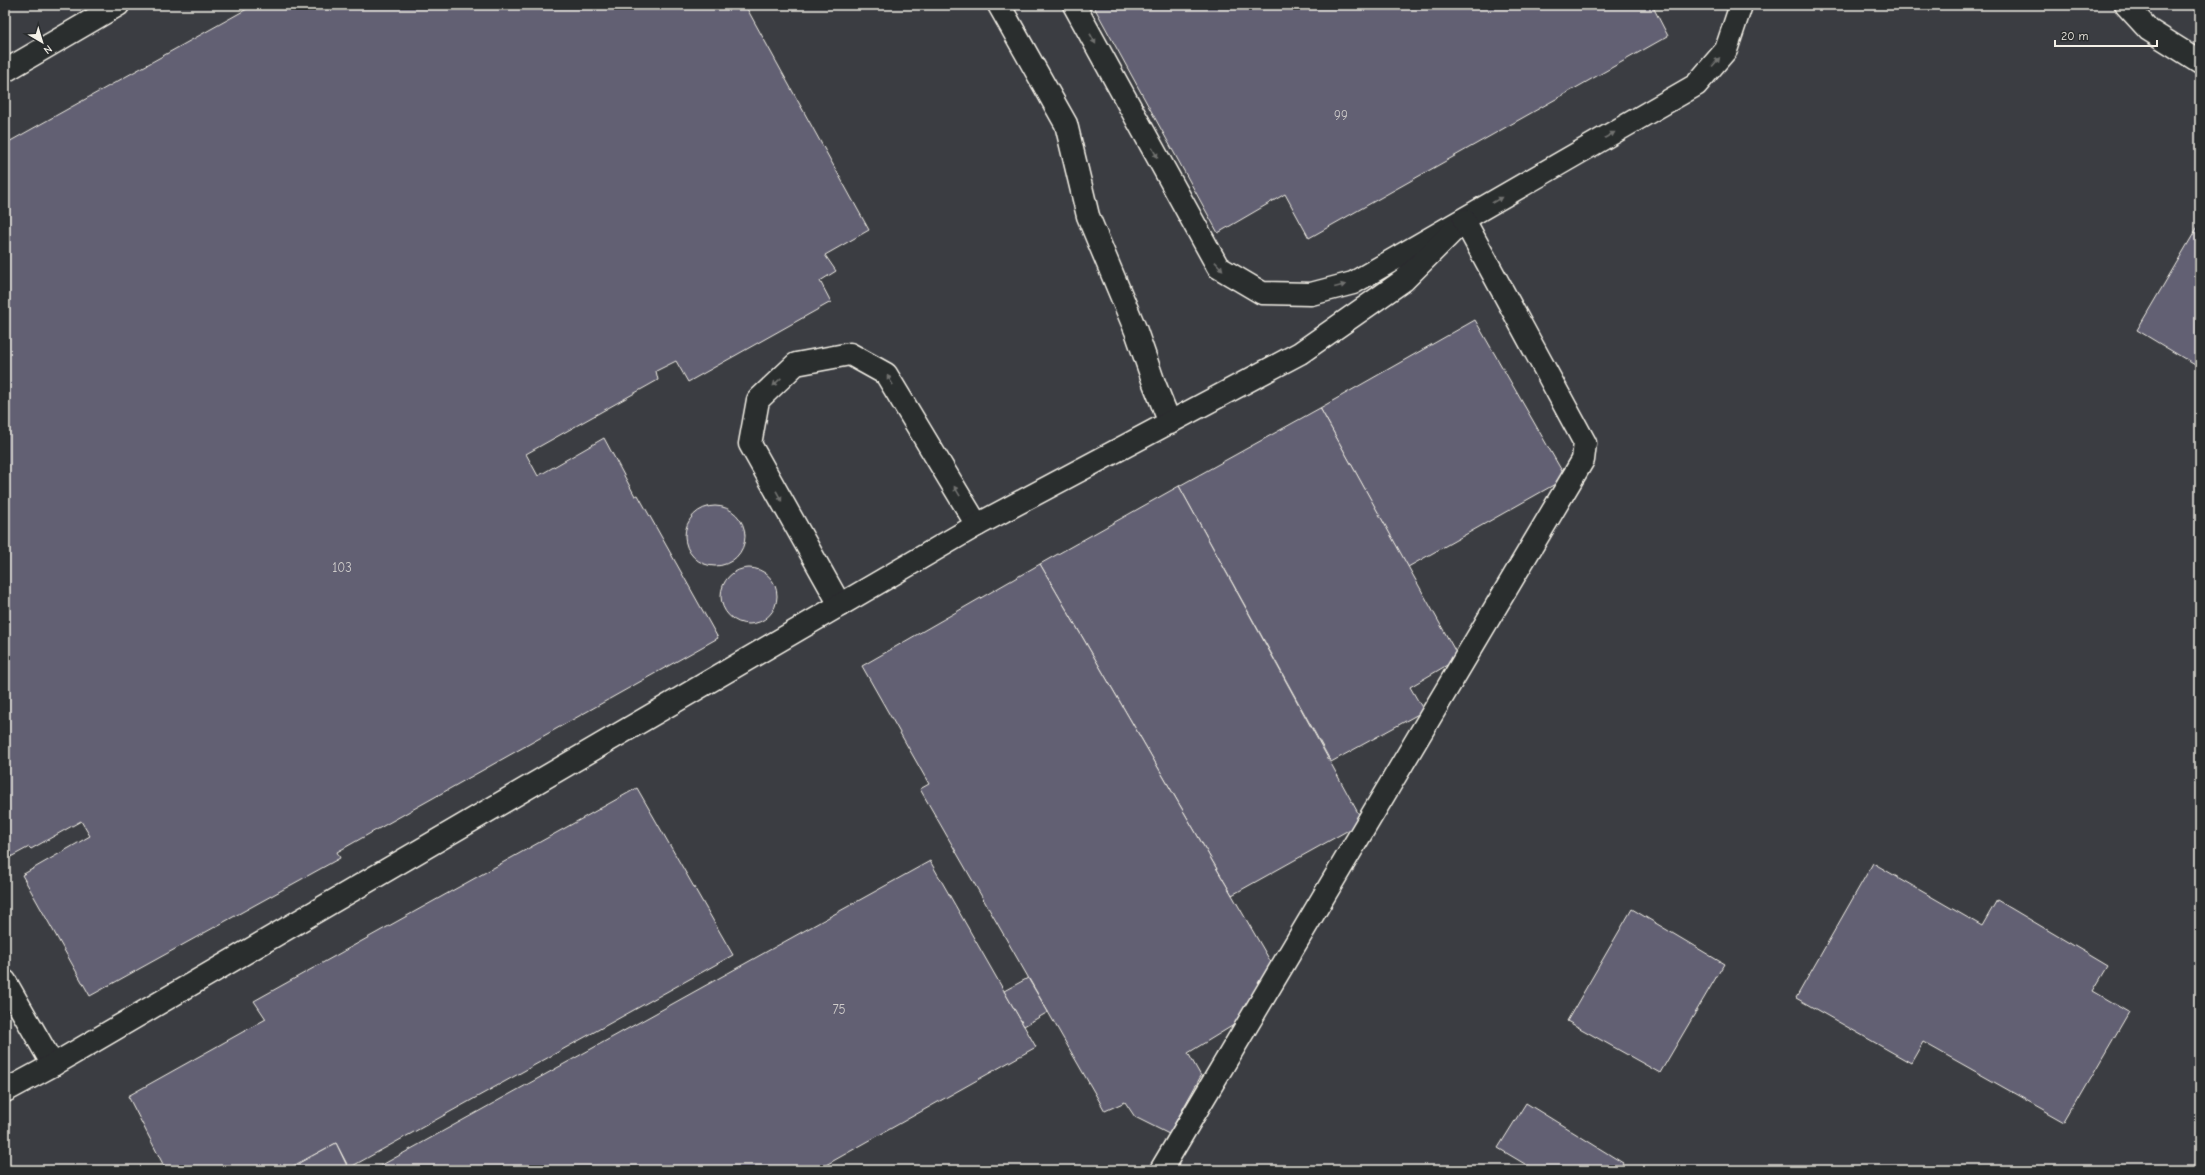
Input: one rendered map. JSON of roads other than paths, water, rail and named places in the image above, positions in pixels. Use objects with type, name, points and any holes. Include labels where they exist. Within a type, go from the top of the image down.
[{"type":"lane","points":[[5,71],[118,5]]},
{"type":"lane","points":[[999,5],[1066,124],[1088,216],[1136,331],[1170,423]]},
{"type":"lane","points":[[1074,5],[1218,267],[1262,293],[1311,294],[1353,283],[1696,85],[1726,50],[1741,5]]},
{"type":"lane","points":[[2126,5],[2149,30],[2200,62]]},
{"type":"lane","points":[[5,1091],[53,1065],[977,525],[1300,353],[1404,280],[1464,220]]},
{"type":"lane","points":[[1161,1170],[1583,460],[1585,443],[1464,220]]},
{"type":"lane","points":[[840,605],[750,444],[758,400],[796,364],[850,354],[886,374],[977,525]]},
{"type":"lane","points":[[8,992],[53,1065]]}]
